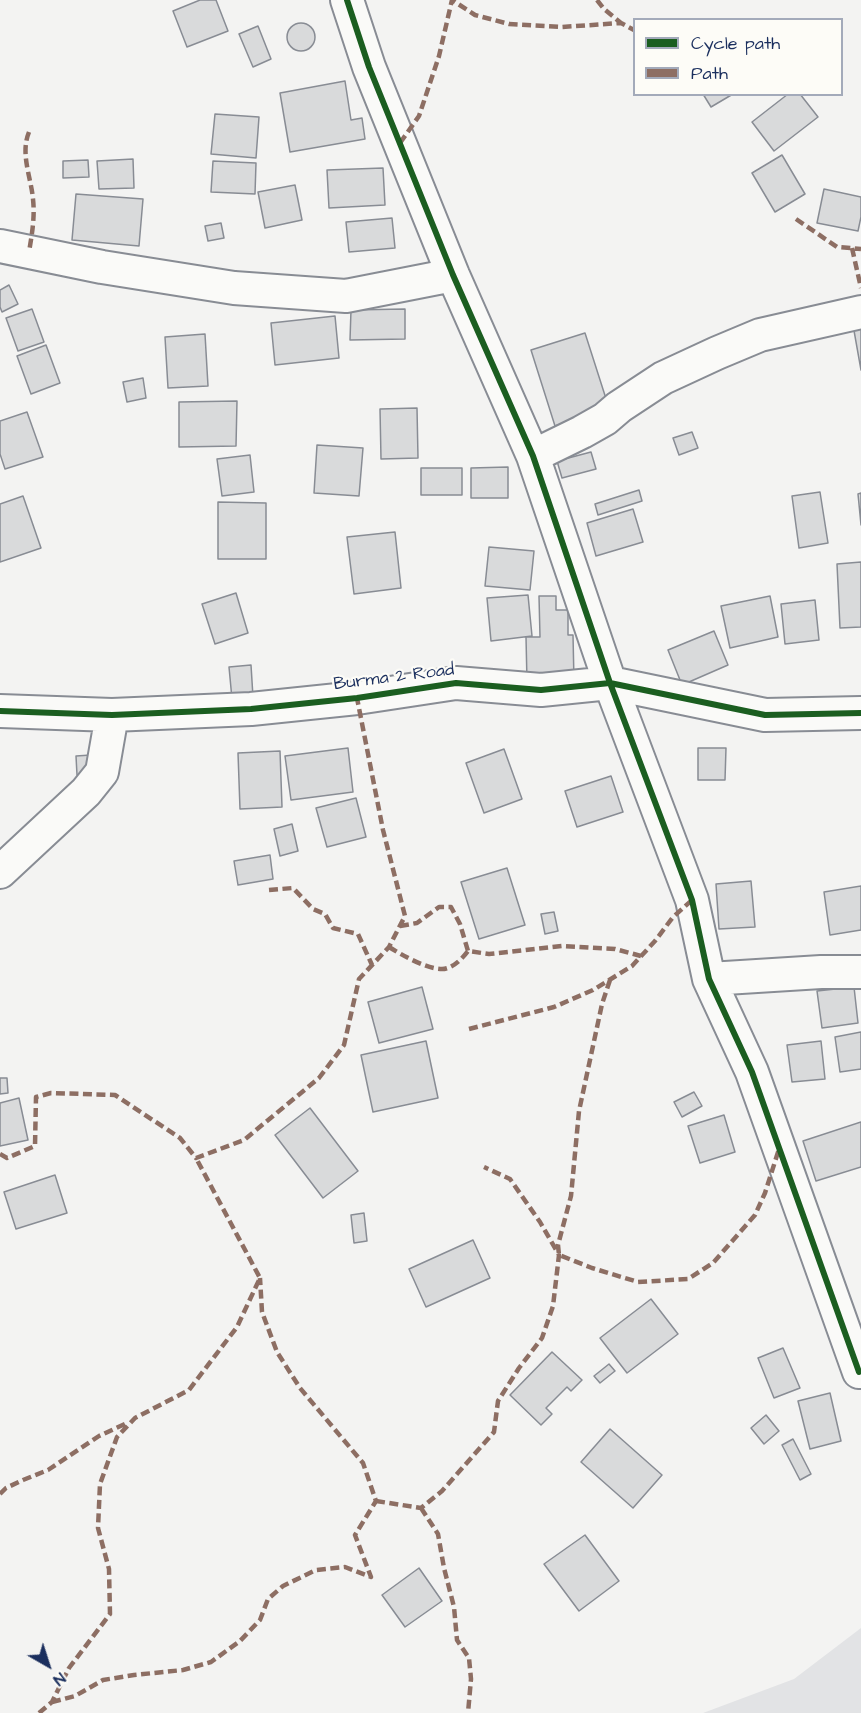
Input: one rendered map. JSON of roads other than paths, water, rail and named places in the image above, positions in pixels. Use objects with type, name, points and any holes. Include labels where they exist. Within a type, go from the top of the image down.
[{"type":"street","points":[[347,0],[369,67],[453,275],[533,456],[610,683],[692,900],[709,980],[752,1072],[859,1372]]},
{"type":"street","points":[[0,246],[102,267],[234,288],[346,296],[453,275]]},
{"type":"street","points":[[533,456],[605,419],[663,378],[717,353],[760,335],[861,312]]},
{"type":"street","name":"Burma 2 Road","points":[[0,711],[112,715],[251,709],[357,698],[456,683],[541,690],[610,683],[765,715],[861,713]]},
{"type":"street","points":[[0,872],[86,792],[102,772],[112,715]]},
{"type":"street","points":[[709,980],[821,972],[861,972]]}]
